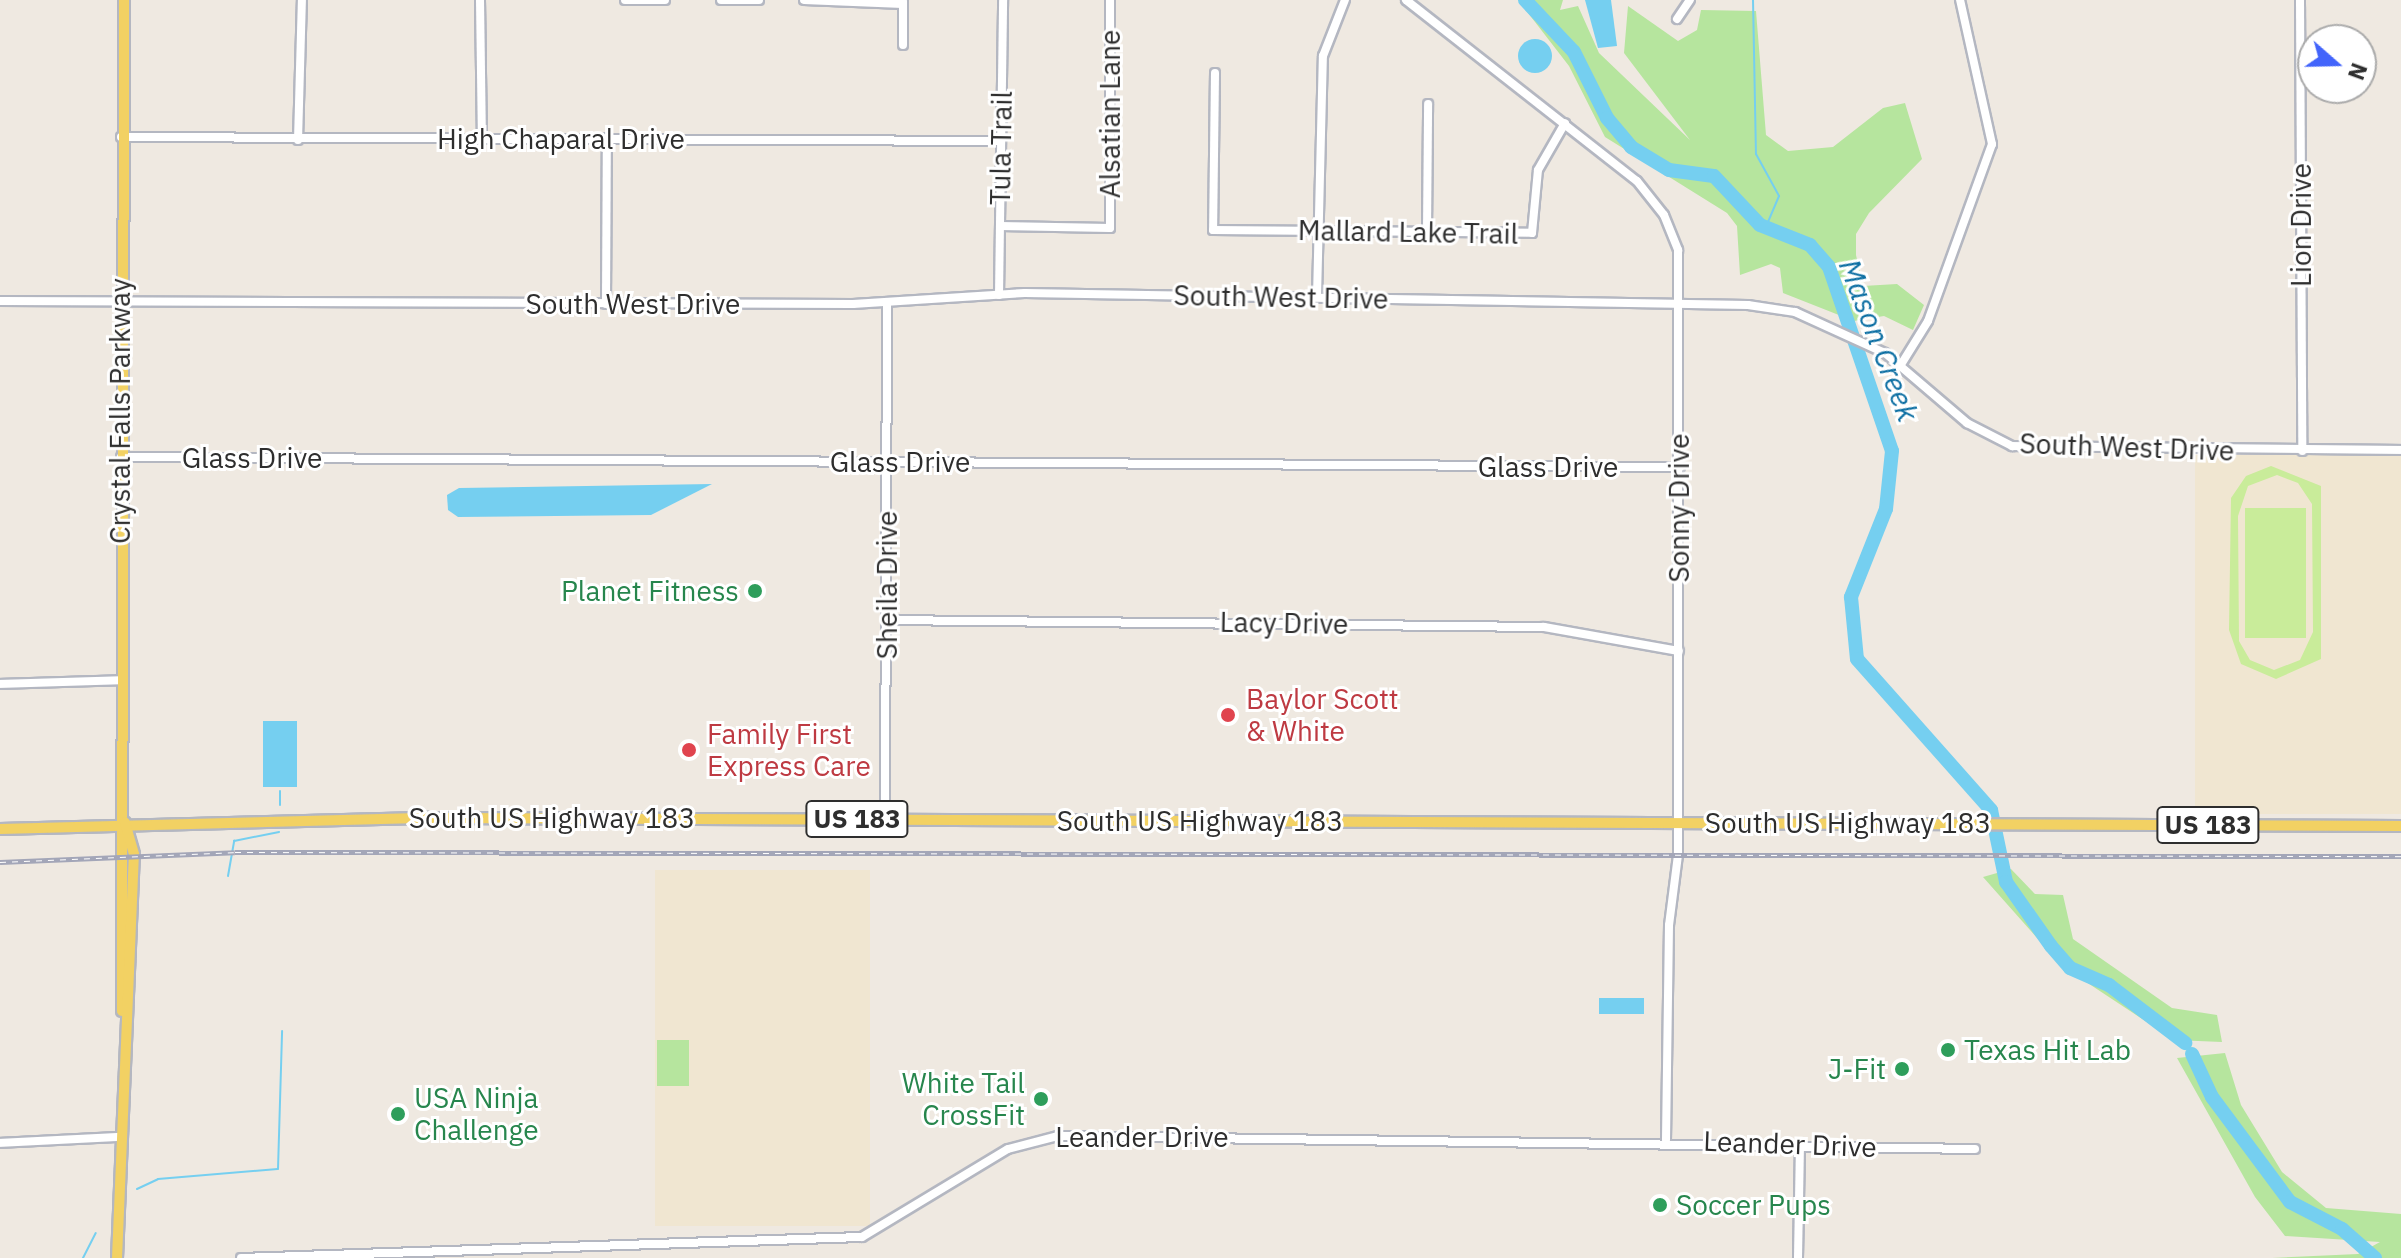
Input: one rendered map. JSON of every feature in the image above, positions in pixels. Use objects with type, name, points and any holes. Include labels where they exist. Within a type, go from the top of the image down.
[{"type":"main road","name":"Crystal Falls Parkway","points":[[117,1258],[125,822],[119,301],[124,0]]},
{"type":"main road","name":"South US Highway 183","points":[[0,829],[125,822],[885,819],[2401,826]]},
{"type":"street","points":[[298,140],[302,0]]},
{"type":"street","points":[[480,0],[482,139]]},
{"type":"street","points":[[625,0],[665,0]]},
{"type":"street","points":[[721,0],[759,0]]},
{"type":"street","points":[[804,0],[903,2],[903,45]]},
{"type":"street","name":"Tula Trail","points":[[999,295],[1003,0]]},
{"type":"street","name":"Alsatian Lane","points":[[1000,226],[1110,228],[1110,0]]},
{"type":"street","points":[[1317,297],[1323,56],[1345,0]]},
{"type":"street","name":"Sonny Drive","points":[[1406,0],[1637,181],[1664,215],[1678,250],[1681,304],[1678,822],[1666,1140]]},
{"type":"street","points":[[1677,19],[1690,0]]},
{"type":"street","points":[[1902,363],[1928,321],[1992,148],[1960,0]]},
{"type":"street","name":"Lion Drive","points":[[2300,0],[2302,451]]},
{"type":"street","name":"Mallard Lake Trail","points":[[1215,73],[1213,230],[1532,233],[1538,170],[1565,123]]},
{"type":"street","points":[[1427,231],[1428,104]]},
{"type":"street","name":"High Chaparal Drive","points":[[121,137],[1001,141]]},
{"type":"street","points":[[606,304],[607,138]]},
{"type":"street","name":"South West Drive","points":[[0,301],[887,303],[999,295],[1317,297],[1764,306],[1812,318],[1902,363],[1967,423],[2012,446],[2401,450]]},
{"type":"street","name":"Sheila Drive","points":[[885,819],[887,303]]},
{"type":"street","name":"Glass Drive","points":[[121,457],[1680,467]]},
{"type":"street","name":"Lacy Drive","points":[[886,620],[1544,627],[1679,651]]},
{"type":"street","points":[[0,684],[124,680]]},
{"type":"street","points":[[0,1143],[118,1137]]},
{"type":"street","name":"Leander Drive","points":[[241,1258],[862,1237],[1008,1149],[1048,1137],[1666,1140],[1975,1149]]},
{"type":"street","points":[[1798,1258],[1800,1144]]},
{"type":"shaded area","points":[[2195,455],[2401,455],[2401,814],[2195,814]]},
{"type":"shaded area","points":[[655,870],[870,870],[870,1226],[655,1226]]},
{"type":"green space","points":[[1518,0],[1563,0],[1560,10],[1578,6],[1599,53],[1690,140],[1624,53],[1628,6],[1678,41],[1697,30],[1701,10],[1756,11],[1766,135],[1788,151],[1833,147],[1883,108],[1905,103],[1922,159],[1869,213],[1856,234],[1856,255],[1863,286],[1897,284],[1924,305],[1913,330],[1884,316],[1854,321],[1783,293],[1780,268],[1771,264],[1740,275],[1737,226],[1727,213],[1605,137],[1569,66]]},
{"type":"green space","points":[[2271,466],[2321,486],[2321,659],[2276,679],[2241,664],[2229,630],[2231,498],[2246,476]],"holes":[[[2277,475],[2298,483],[2312,504],[2313,632],[2300,660],[2274,670],[2250,660],[2239,641],[2238,516],[2248,486]]]},
{"type":"green space","points":[[2245,508],[2306,508],[2306,638],[2245,638]]},
{"type":"green space","points":[[2011,869],[2035,894],[2063,895],[2073,939],[2172,1008],[2217,1015],[2222,1042],[2174,1040],[2062,966],[1983,877]]},
{"type":"green space","points":[[657,1040],[689,1040],[689,1086],[657,1086]]},
{"type":"green space","points":[[2225,1053],[2241,1105],[2282,1172],[2326,1208],[2401,1214],[2401,1258],[2272,1258],[2358,1254],[2380,1242],[2285,1236],[2255,1197],[2177,1058]]},
{"type":"water","points":[[1585,0],[1611,0],[1617,46],[1598,48]]},
{"type":"water","points":[[1535,39],[1547,44],[1552,56],[1547,68],[1535,73],[1523,68],[1518,56],[1523,44]]},
{"type":"water","points":[[712,484],[651,515],[458,517],[448,510],[447,495],[459,488]]},
{"type":"water","points":[[263,721],[297,721],[297,787],[263,787]]},
{"type":"water","points":[[1599,998],[1644,998],[1644,1014],[1599,1014]]},
{"type":"waterway","name":"Mason Creek","points":[[1525,0],[1574,52],[1607,118],[1631,147],[1669,170],[1714,176],[1760,225],[1810,245],[1829,267],[1892,451],[1886,509],[1851,597],[1857,659],[1991,810],[2006,882],[2051,946],[2070,968],[2109,985],[2185,1043]]},
{"type":"waterway","points":[[1753,0],[1756,154],[1779,196],[1766,227]]},
{"type":"waterway","points":[[280,791],[280,805]]},
{"type":"waterway","points":[[228,876],[234,841],[279,832]]},
{"type":"waterway","points":[[137,1189],[158,1179],[278,1169],[282,1031]]},
{"type":"waterway","name":"Mason Creek","points":[[2192,1054],[2212,1097],[2290,1202],[2342,1229],[2375,1258]]},
{"type":"waterway","points":[[83,1258],[96,1233]]},
{"type":"railway","points":[[0,862],[235,852],[2401,856]]},
{"type":"place","name":"Planet Fitness","points":[[755,591]]},
{"type":"place","name":"Baylor Scott & White","points":[[1228,715]]},
{"type":"place","name":"Family First Express Care","points":[[689,750]]},
{"type":"place","name":"Texas Hit Lab","points":[[1948,1050]]},
{"type":"place","name":"J-Fit","points":[[1902,1069]]},
{"type":"place","name":"White Tail CrossFit","points":[[1041,1099]]},
{"type":"place","name":"USA Ninja Challenge","points":[[398,1114]]},
{"type":"place","name":"Soccer Pups","points":[[1660,1205]]}]
